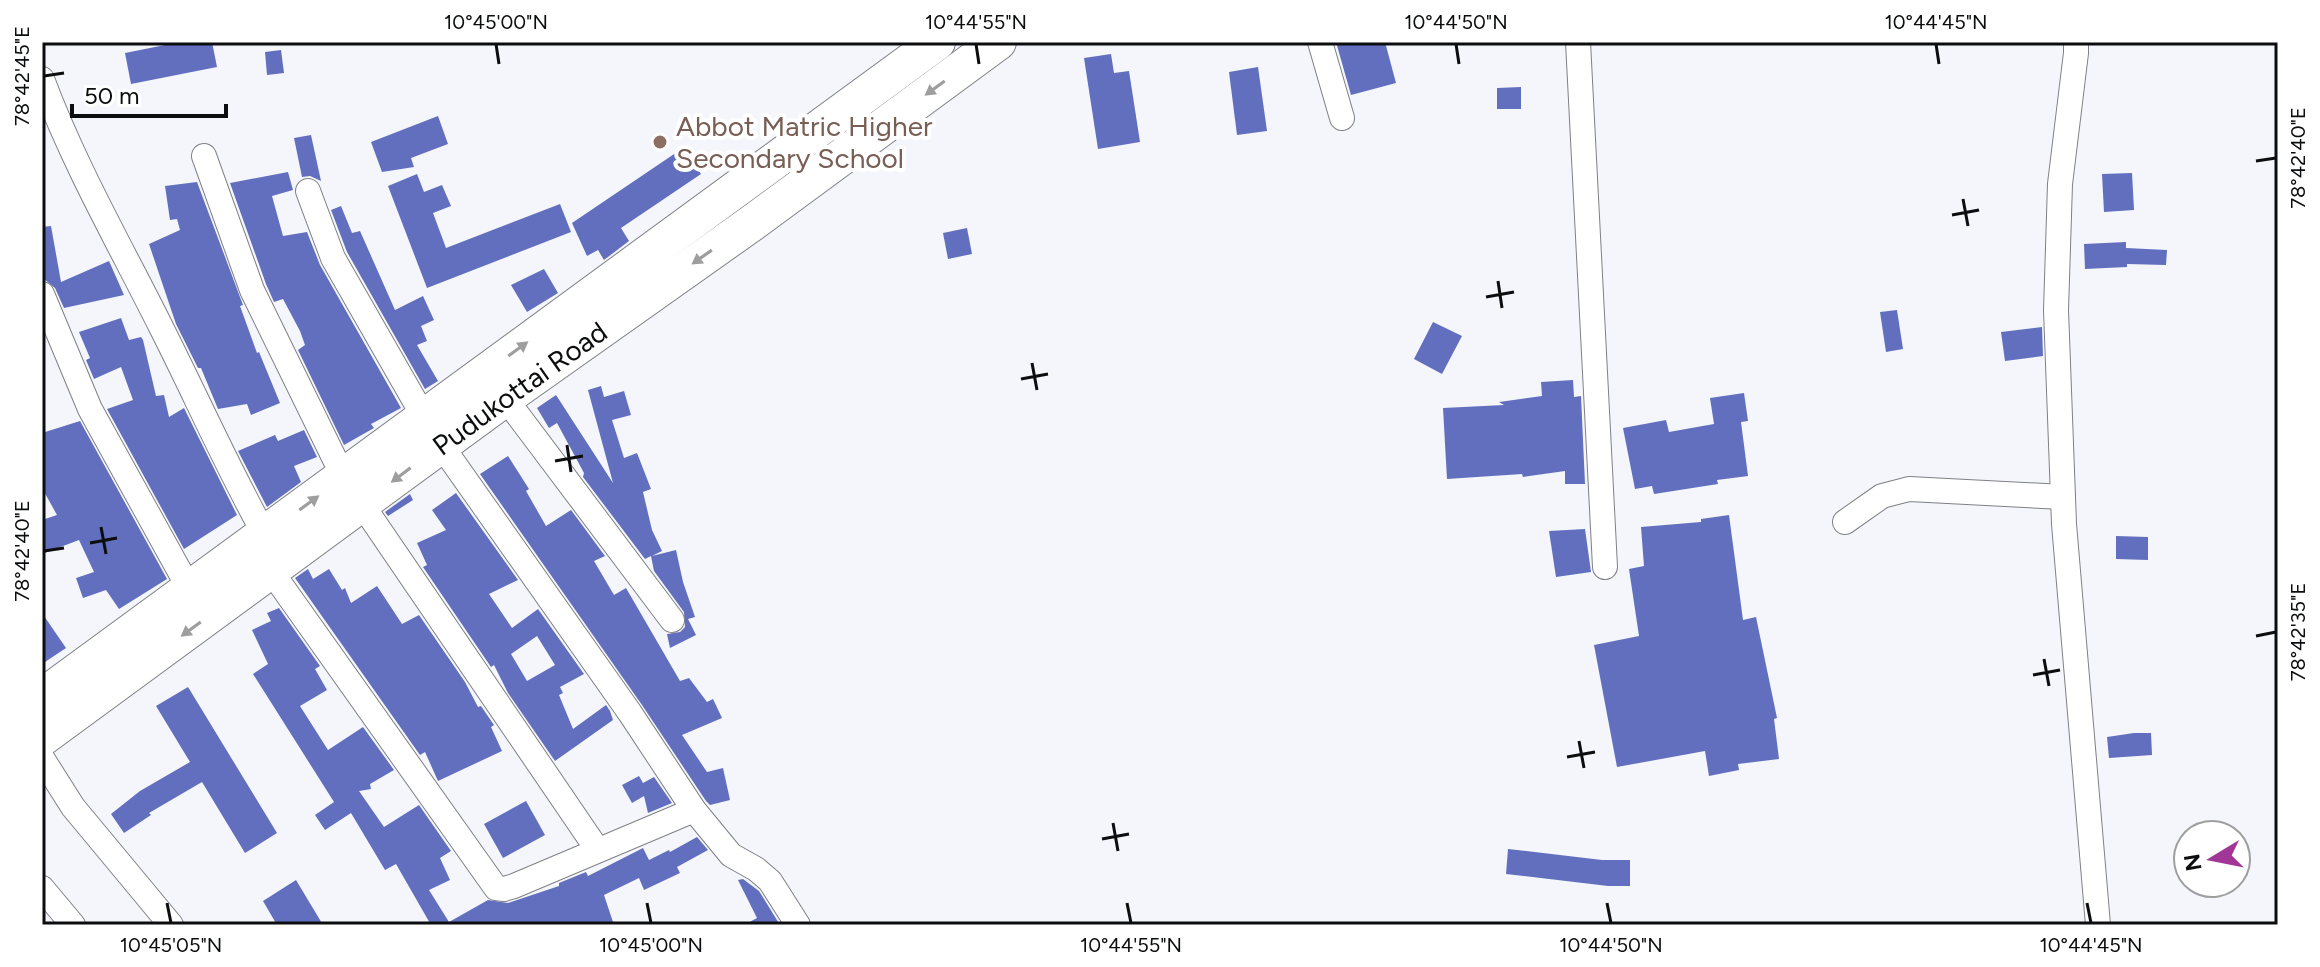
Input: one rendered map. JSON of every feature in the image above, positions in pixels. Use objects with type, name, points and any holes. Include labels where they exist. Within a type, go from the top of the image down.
[{"type":"highway","name":"Pudukottai Road","points":[[42,738],[271,571],[352,492],[728,195],[937,42]]},
{"type":"highway","name":"Pudukottai Road","points":[[432,431],[505,398],[752,223],[998,42]]},
{"type":"highway","points":[[728,195],[752,223]]},
{"type":"highway","name":"Pudukottai Road","points":[[42,697],[265,535],[352,492]]},
{"type":"street","points":[[1320,42],[1342,118]]},
{"type":"street","points":[[1578,42],[1605,567]]},
{"type":"street","points":[[2076,42],[2060,184],[2056,310],[2063,497],[2098,925]]},
{"type":"street","points":[[42,79],[62,133],[265,535]]},
{"type":"street","points":[[204,156],[252,290],[352,492],[597,849]]},
{"type":"street","points":[[308,191],[339,270],[432,431],[630,713],[694,810],[731,855],[770,881],[798,925]]},
{"type":"street","points":[[42,294],[90,409],[190,590]]},
{"type":"street","points":[[505,398],[672,620]]},
{"type":"street","points":[[1845,522],[1882,496],[1909,489],[2063,497]]},
{"type":"street","points":[[271,571],[496,888],[514,886],[694,810]]},
{"type":"street","points":[[42,758],[73,807],[171,925]]},
{"type":"street","points":[[42,888],[73,925]]},
{"type":"building","points":[[180,42],[212,42],[217,67],[131,84],[125,53]]},
{"type":"building","points":[[1336,42],[1385,42],[1396,83],[1351,95]]},
{"type":"building","points":[[281,50],[284,73],[267,75],[265,52]]},
{"type":"building","points":[[1111,54],[1114,73],[1129,71],[1140,142],[1098,149],[1084,58]]},
{"type":"building","points":[[1258,67],[1267,131],[1237,135],[1229,72]]},
{"type":"building","points":[[1521,87],[1521,109],[1497,109],[1497,88]]},
{"type":"building","points":[[438,116],[448,144],[411,158],[414,167],[382,172],[371,142]]},
{"type":"building","points":[[311,135],[321,181],[310,176],[302,177],[294,138]]},
{"type":"building","points":[[683,148],[701,174],[621,228],[629,241],[604,260],[598,250],[587,256],[572,223]]},
{"type":"building","points":[[288,172],[293,190],[272,196],[283,236],[307,232],[320,265],[401,408],[371,424],[374,428],[344,445],[298,350],[305,345],[300,331],[283,299],[274,302],[266,284],[230,183]]},
{"type":"building","points":[[2132,173],[2134,210],[2104,212],[2102,174]]},
{"type":"building","points":[[417,174],[424,192],[442,185],[451,206],[433,213],[446,248],[560,204],[571,232],[427,288],[388,186]]},
{"type":"building","points":[[197,182],[243,305],[240,306],[257,353],[280,403],[251,415],[247,404],[218,409],[201,368],[198,368],[176,324],[149,244],[180,230],[177,219],[170,220],[165,186]]},
{"type":"building","points":[[341,206],[352,233],[360,231],[395,310],[423,296],[434,320],[421,326],[427,341],[417,345],[438,381],[425,389],[347,252],[331,210]]},
{"type":"building","points":[[51,226],[61,282],[109,261],[124,295],[64,308],[55,288],[44,279],[42,272],[42,227]]},
{"type":"building","points":[[967,228],[972,254],[948,259],[943,233]]},
{"type":"building","points":[[2126,242],[2126,248],[2167,250],[2166,265],[2127,264],[2127,267],[2085,269],[2084,244]]},
{"type":"building","points":[[544,269],[558,293],[527,312],[511,285]]},
{"type":"building","points":[[1897,310],[1903,349],[1886,352],[1880,312]]},
{"type":"building","points":[[121,318],[129,340],[141,337],[143,340],[156,396],[164,395],[169,417],[184,408],[237,515],[184,549],[107,409],[133,400],[121,367],[94,379],[86,360],[90,358],[79,332]]},
{"type":"building","points":[[1433,322],[1462,336],[1442,374],[1414,359]]},
{"type":"building","points":[[2042,327],[2043,356],[2005,361],[2001,332]]},
{"type":"building","points":[[1573,380],[1574,397],[1581,396],[1585,484],[1565,484],[1565,471],[1523,477],[1522,474],[1447,479],[1443,408],[1504,405],[1499,402],[1542,396],[1541,382]]},
{"type":"building","points":[[601,386],[604,397],[624,391],[631,415],[612,420],[624,458],[637,453],[651,489],[643,492],[652,530],[662,551],[652,556],[676,550],[695,617],[688,619],[696,635],[670,648],[667,634],[680,632],[685,627],[684,612],[654,571],[651,556],[645,559],[583,477],[584,473],[557,423],[549,428],[537,408],[556,395],[613,483],[588,390]]},
{"type":"building","points":[[1744,393],[1748,421],[1741,422],[1748,476],[1654,494],[1652,486],[1635,489],[1623,428],[1666,420],[1669,432],[1714,424],[1710,398]]},
{"type":"building","points":[[80,421],[167,579],[119,609],[106,590],[83,598],[76,578],[94,572],[79,540],[42,554],[42,520],[57,515],[42,488],[42,433]]},
{"type":"building","points":[[304,430],[317,457],[294,466],[301,482],[267,507],[238,451],[275,435],[278,441]]},
{"type":"building","points":[[508,456],[529,489],[526,491],[546,526],[571,510],[605,556],[594,561],[614,595],[626,588],[680,681],[689,678],[707,702],[713,699],[722,718],[682,735],[707,772],[723,768],[730,800],[710,805],[706,801],[480,474]]},
{"type":"building","points":[[456,493],[518,580],[489,594],[512,628],[538,609],[584,674],[560,687],[563,693],[559,695],[573,729],[606,705],[610,711],[613,720],[555,761],[508,693],[494,665],[491,667],[423,567],[427,565],[417,543],[446,530],[432,510]],"holes":[[[537,636],[555,665],[527,681],[511,654]]]},
{"type":"building","points":[[410,494],[413,500],[388,516],[385,512]]},
{"type":"building","points":[[1729,515],[1743,620],[1756,617],[1777,718],[1774,719],[1779,759],[1738,764],[1739,770],[1709,776],[1705,751],[1617,767],[1594,645],[1639,636],[1629,569],[1644,566],[1641,527],[1701,522],[1701,519]]},
{"type":"building","points":[[1585,529],[1591,572],[1556,577],[1549,531]]},
{"type":"building","points":[[2116,536],[2148,537],[2148,560],[2116,559]]},
{"type":"building","points":[[308,569],[313,579],[329,569],[342,590],[345,588],[351,603],[377,586],[402,624],[419,615],[465,682],[478,707],[481,706],[494,725],[491,727],[502,751],[438,781],[425,752],[420,755],[295,578]]},
{"type":"building","points":[[279,608],[320,666],[315,669],[327,690],[300,706],[328,750],[363,727],[394,770],[370,784],[371,789],[359,791],[384,827],[419,805],[451,851],[440,858],[450,880],[429,890],[449,922],[488,900],[508,903],[559,886],[559,883],[586,872],[588,876],[643,848],[649,860],[697,837],[708,850],[677,867],[680,873],[644,890],[639,878],[604,895],[614,925],[431,925],[396,864],[385,870],[351,813],[325,830],[315,815],[334,802],[253,674],[268,664],[252,630],[271,621],[267,613]]},
{"type":"building","points":[[42,613],[66,648],[42,664]]},
{"type":"building","points":[[188,687],[277,833],[245,853],[202,782],[149,813],[151,815],[124,833],[111,814],[140,791],[190,762],[156,706]]},
{"type":"building","points":[[2151,733],[2152,755],[2109,758],[2107,737]]},
{"type":"building","points":[[639,776],[643,783],[654,777],[672,803],[648,813],[644,796],[632,803],[622,785]]},
{"type":"building","points":[[526,801],[545,835],[503,858],[484,824]]},
{"type":"building","points":[[1508,849],[1602,860],[1630,860],[1630,886],[1506,874]]},
{"type":"building","points":[[743,879],[759,891],[780,925],[744,925],[757,918],[738,880]]},
{"type":"building","points":[[296,880],[323,925],[277,925],[263,901]]},
{"type":"place","name":"Abbot Matric Higher Secondary School","points":[[660,142]]}]
